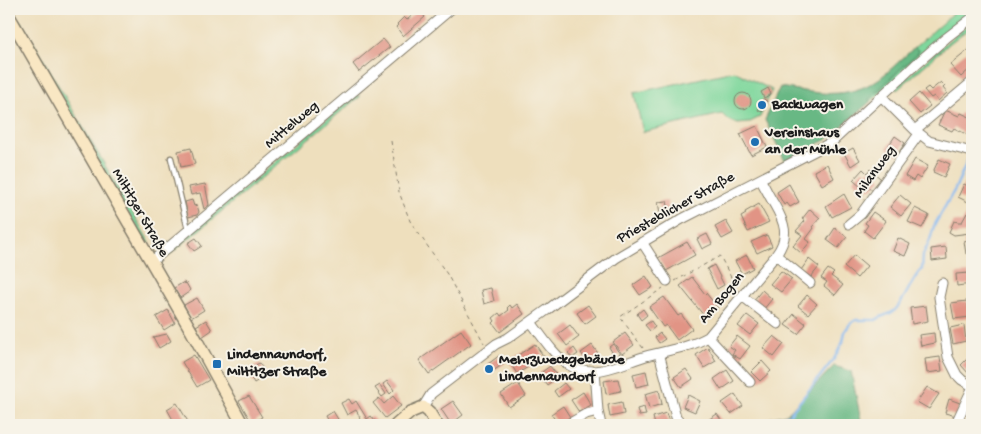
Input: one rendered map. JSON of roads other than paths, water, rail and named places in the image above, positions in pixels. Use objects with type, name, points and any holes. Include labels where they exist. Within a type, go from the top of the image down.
[{"type":"street","name":"Mittelweg","points":[[151,262],[451,9]]},
{"type":"street","name":"Priesteblicher Straße","points":[[396,425],[411,412],[423,407],[430,394],[616,258],[682,220],[832,142],[915,65],[972,18]]},
{"type":"street","name":"Miltitzer Straße","points":[[9,19],[192,332],[243,425]]},
{"type":"street","name":"Milanweg","points":[[849,224],[861,214],[917,132],[972,82]]},
{"type":"street","points":[[882,97],[917,132],[929,141],[972,152]]},
{"type":"street","name":"Am Bogen","points":[[531,322],[559,357],[569,366],[581,370],[595,371],[610,368],[686,347],[708,337],[776,255],[784,240],[784,224],[760,179]]},
{"type":"street","points":[[642,242],[666,284]]},
{"type":"street","points":[[776,255],[810,282]]},
{"type":"street","points":[[942,283],[939,297],[948,357],[957,375],[972,387],[955,425]]},
{"type":"street","points":[[742,296],[778,324]]},
{"type":"street","points":[[708,337],[750,382]]},
{"type":"street","points":[[659,354],[676,417],[683,425]]},
{"type":"street","points":[[595,371],[601,425]]},
{"type":"street","points":[[423,407],[438,425]]},
{"type":"street","points":[[567,425],[586,414],[598,411]]},
{"type":"lane","points":[[171,158],[187,226],[190,230]]},
{"type":"waterway","points":[[766,425],[773,420],[789,415],[834,359],[843,342],[845,331],[850,324],[856,320],[876,320],[894,311],[900,304],[922,269],[923,255],[934,226],[955,189],[969,157]]},
{"type":"place","name":"Backwagen","points":[[762,105]]},
{"type":"place","name":"Vereinshaus an der Mühle","points":[[755,142]]},
{"type":"place","name":"Lindennaundorf, Miltitzer Straße","points":[[217,364]]},
{"type":"place","name":"Mehrzweckgebäude Lindennaundorf","points":[[489,369]]}]
